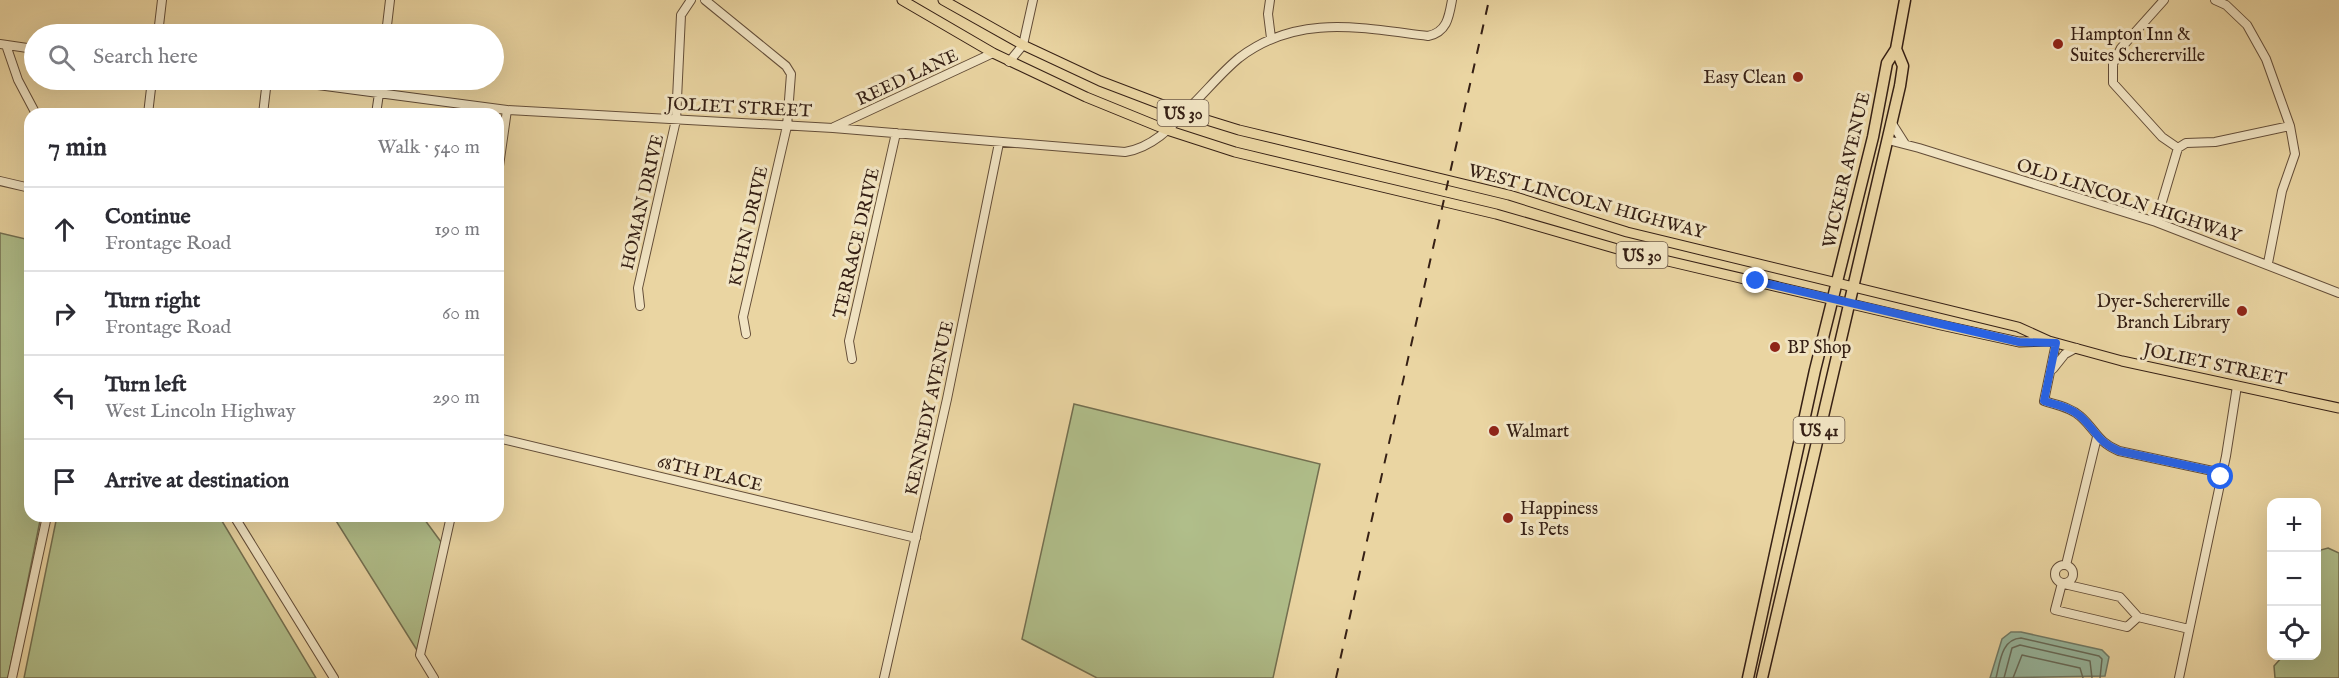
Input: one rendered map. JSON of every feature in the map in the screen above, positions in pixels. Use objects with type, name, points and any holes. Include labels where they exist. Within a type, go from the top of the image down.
[{"type":"highway","name":"WICKER AVENUE","points":[[1832,299],[1881,97],[1887,63],[1896,49],[1905,0]]},
{"type":"highway","name":"WICKER AVENUE","points":[[1853,286],[1903,66],[1896,49]]},
{"type":"highway","points":[[1881,97],[1886,102],[1881,137],[1888,140]]},
{"type":"highway","name":"US 41","points":[[1762,678],[1853,286]]},
{"type":"highway","name":"US 41","points":[[1748,678],[1832,299]]},
{"type":"main road","name":"WEST LINCOLN HIGHWAY","points":[[902,0],[1010,62],[1107,107],[1167,130],[1276,162],[1496,214],[1621,250],[2019,342],[2053,342]]},
{"type":"main road","name":"WEST LINCOLN HIGHWAY","points":[[943,0],[1023,45],[1100,81],[1185,113],[1307,148],[1509,195],[1627,232],[2018,327],[2053,342]]},
{"type":"main road","name":"JOLIET STREET","points":[[2053,342],[2339,408]]},
{"type":"street","points":[[159,24],[162,0]]},
{"type":"street","points":[[387,24],[390,0]]},
{"type":"street","name":"HOMAN DRIVE","points":[[640,306],[638,288],[676,120],[681,15],[691,0]]},
{"type":"street","points":[[705,0],[786,66],[790,74],[787,126]]},
{"type":"street","points":[[1010,62],[1023,45],[1033,0]]},
{"type":"street","points":[[1270,0],[1268,14],[1271,38]]},
{"type":"street","points":[[1185,113],[1229,67],[1271,38],[1292,32],[1349,26],[1428,36],[1438,34],[1448,22],[1452,0]]},
{"type":"street","points":[[2164,0],[2121,48],[2113,64],[2113,83],[2164,139],[2178,148]]},
{"type":"street","points":[[2215,0],[2226,6],[2247,25],[2266,59],[2290,126],[2295,154],[2282,191],[2268,263]]},
{"type":"street","points":[[3,45],[24,48]]},
{"type":"street","points":[[3,45],[33,108]]},
{"type":"street","name":"REED LANE","points":[[833,128],[993,53]]},
{"type":"street","points":[[149,108],[151,90]]},
{"type":"street","points":[[264,108],[266,90]]},
{"type":"street","name":"JOLIET STREET","points":[[362,90],[493,108]]},
{"type":"street","points":[[377,108],[379,92]]},
{"type":"street","name":"JOLIET STREET","points":[[504,110],[833,128],[1125,152],[1146,147],[1185,113]]},
{"type":"street","points":[[504,131],[507,110]]},
{"type":"street","points":[[1891,122],[1906,145]]},
{"type":"street","name":"KUHN DRIVE","points":[[746,333],[743,317],[787,126]]},
{"type":"street","points":[[2156,222],[2178,148],[2186,143],[2215,142],[2290,126]]},
{"type":"street","name":"TERRACE DRIVE","points":[[852,359],[849,341],[896,133]]},
{"type":"street","name":"OLD LINCOLN HIGHWAY","points":[[1888,140],[2156,222],[2339,292]]},
{"type":"street","name":"KENNEDY AVENUE","points":[[884,678],[916,538],[999,143]]},
{"type":"street","points":[[0,181],[24,187]]},
{"type":"street","points":[[2053,342],[2044,401],[2070,409],[2080,416],[2103,444],[2119,451],[2222,473]]},
{"type":"street","points":[[2049,376],[2057,361],[2076,348]]},
{"type":"street","points":[[2179,678],[2222,473],[2237,386]]},
{"type":"street","points":[[2066,565],[2097,437]]},
{"type":"street","name":"68TH PLACE","points":[[504,439],[916,538]]},
{"type":"street","points":[[12,678],[46,522]]},
{"type":"street","points":[[238,522],[334,678]]},
{"type":"street","points":[[434,678],[420,655],[450,522]]},
{"type":"street","points":[[2066,565],[2073,574],[2071,580],[2063,584],[2055,610],[2127,627],[2138,617]]},
{"type":"street","points":[[2066,565],[2058,567],[2055,572],[2056,580],[2063,584],[2120,597],[2138,617],[2189,629]]},
{"type":"shaded area","points":[[0,233],[24,239],[24,522],[40,522],[8,678],[0,678]]},
{"type":"shaded area","points":[[1074,404],[1320,464],[1273,678],[1097,678],[1022,639]]},
{"type":"shaded area","points":[[56,522],[223,522],[316,678],[24,678]]},
{"type":"shaded area","points":[[337,522],[426,522],[444,546],[420,655]]},
{"type":"shaded area","points":[[2328,548],[2339,553],[2339,678],[2275,678],[2274,666],[2279,660],[2321,660],[2321,550]]},
{"type":"water","points":[[2011,632],[2021,632],[2102,650],[2109,657],[2105,676],[1990,678],[2002,639]]},
{"type":"railway","points":[[1336,678],[1489,0]]},
{"type":"place","name":"Hampton Inn & Suites Schererville","points":[[2058,44]]},
{"type":"place","name":"Easy Clean","points":[[1798,77]]},
{"type":"place","name":"Dyer-Schererville Branch Library","points":[[2242,311]]},
{"type":"place","name":"BP Shop","points":[[1775,347]]},
{"type":"place","name":"Walmart","points":[[1494,431]]},
{"type":"place","name":"Happiness Is Pets","points":[[1508,518]]},
{"type":"route","points":[[1756,281],[2019,342],[2049,341],[2056,343],[2044,401],[2070,409],[2080,416],[2103,444],[2119,451],[2222,473],[2221,477]]}]
